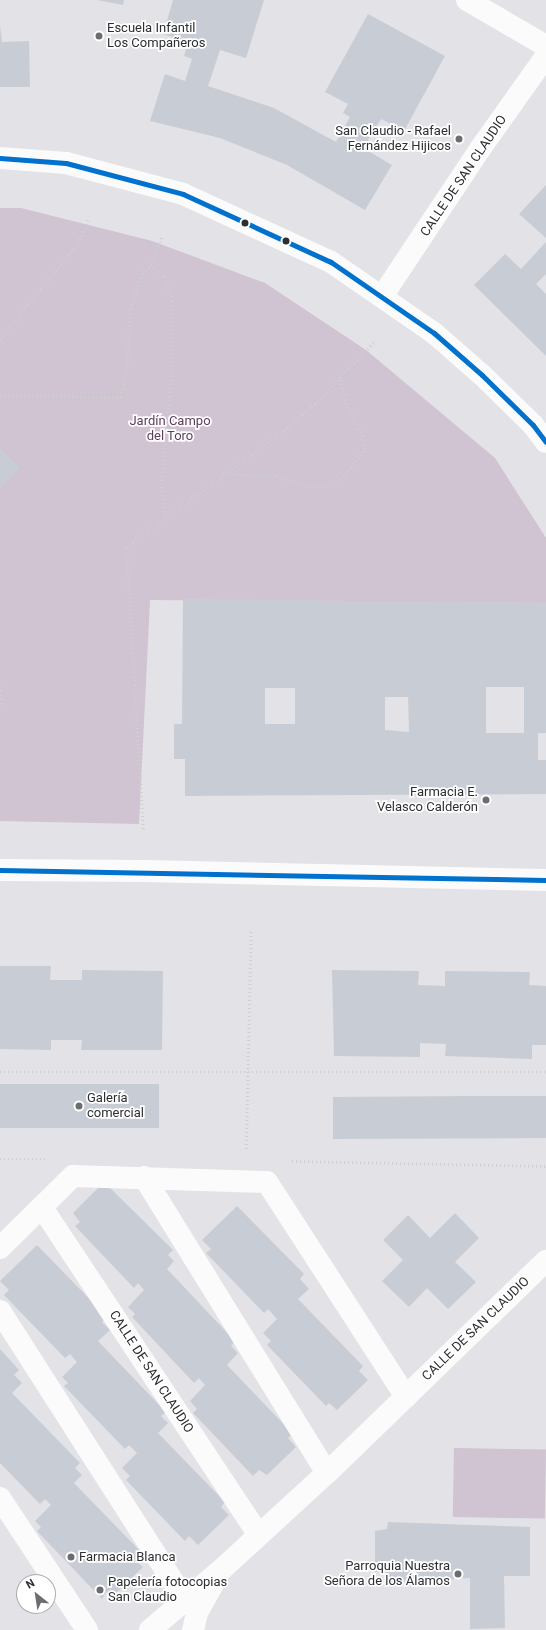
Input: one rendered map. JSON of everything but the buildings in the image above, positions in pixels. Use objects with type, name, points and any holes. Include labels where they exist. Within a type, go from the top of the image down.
[{"type":"street","points":[[467,0],[546,46]]},
{"type":"street","name":"CALLE DE SAN CLAUDIO","points":[[383,295],[480,149],[546,56]]},
{"type":"street","points":[[0,158],[66,163],[183,194],[332,262],[383,295],[434,334],[482,374],[533,425],[546,442]]},
{"type":"street","points":[[0,870],[145,871],[546,880]]},
{"type":"street","points":[[0,1248],[43,1209],[73,1176],[267,1182],[406,1397]]},
{"type":"street","points":[[144,1177],[327,1473]]},
{"type":"street","name":"CALLE DE SAN CLAUDIO","points":[[43,1209],[259,1535]]},
{"type":"street","name":"CALLE DE SAN CLAUDIO","points":[[150,1630],[221,1570],[327,1473],[546,1261]]},
{"type":"street","points":[[0,1311],[185,1600]]},
{"type":"street","points":[[0,1498],[87,1630]]},
{"type":"street","name":"CALLE DE SAN CLAUDIO","points":[[192,1630],[197,1613],[221,1570]]},
{"type":"path","points":[[0,339],[78,243],[89,217]]},
{"type":"path","points":[[0,396],[121,397],[127,366],[130,309],[142,272],[151,265],[162,238]]},
{"type":"path","points":[[151,265],[165,277],[173,301],[172,372],[162,483],[165,519]]},
{"type":"path","points":[[143,829],[126,548],[222,474],[287,428],[339,380],[374,342]]},
{"type":"path","points":[[222,474],[276,475],[306,486],[329,485],[343,477],[364,449],[363,436],[346,404],[339,380]]},
{"type":"path","points":[[0,683],[2,705],[0,708]]},
{"type":"path","points":[[246,1149],[246,1072],[251,930]]},
{"type":"path","points":[[0,1072],[546,1072]]},
{"type":"path","points":[[0,1159],[46,1159]]},
{"type":"path","points":[[292,1161],[546,1166]]},
{"type":"green space","name":"Jardín Campo del Toro","points":[[0,208],[21,208],[152,241],[265,283],[366,350],[495,458],[546,538],[546,603],[150,600],[139,824],[0,821]]},
{"type":"green space","points":[[454,1448],[546,1450],[545,1519],[453,1517]]},
{"type":"transit line","points":[[0,158],[66,163],[183,194],[331,262],[434,333],[482,375],[533,425],[546,442]]},
{"type":"transit line","points":[[0,870],[546,880]]},
{"type":"place","name":"Escuela Infantil Los Compañeros","points":[[99,36]]},
{"type":"place","name":"San Claudio - Rafael Fernández Hijicos","points":[[459,139]]},
{"type":"place","name":"Farmacia E. Velasco Calderón","points":[[486,800]]},
{"type":"place","name":"Galería comercial","points":[[79,1106]]},
{"type":"place","name":"Farmacia Blanca","points":[[71,1557]]},
{"type":"place","name":"Parroquia Nuestra Señora de los Álamos","points":[[458,1574]]},
{"type":"place","name":"Papelería fotocopias San Claudio","points":[[100,1590]]}]
